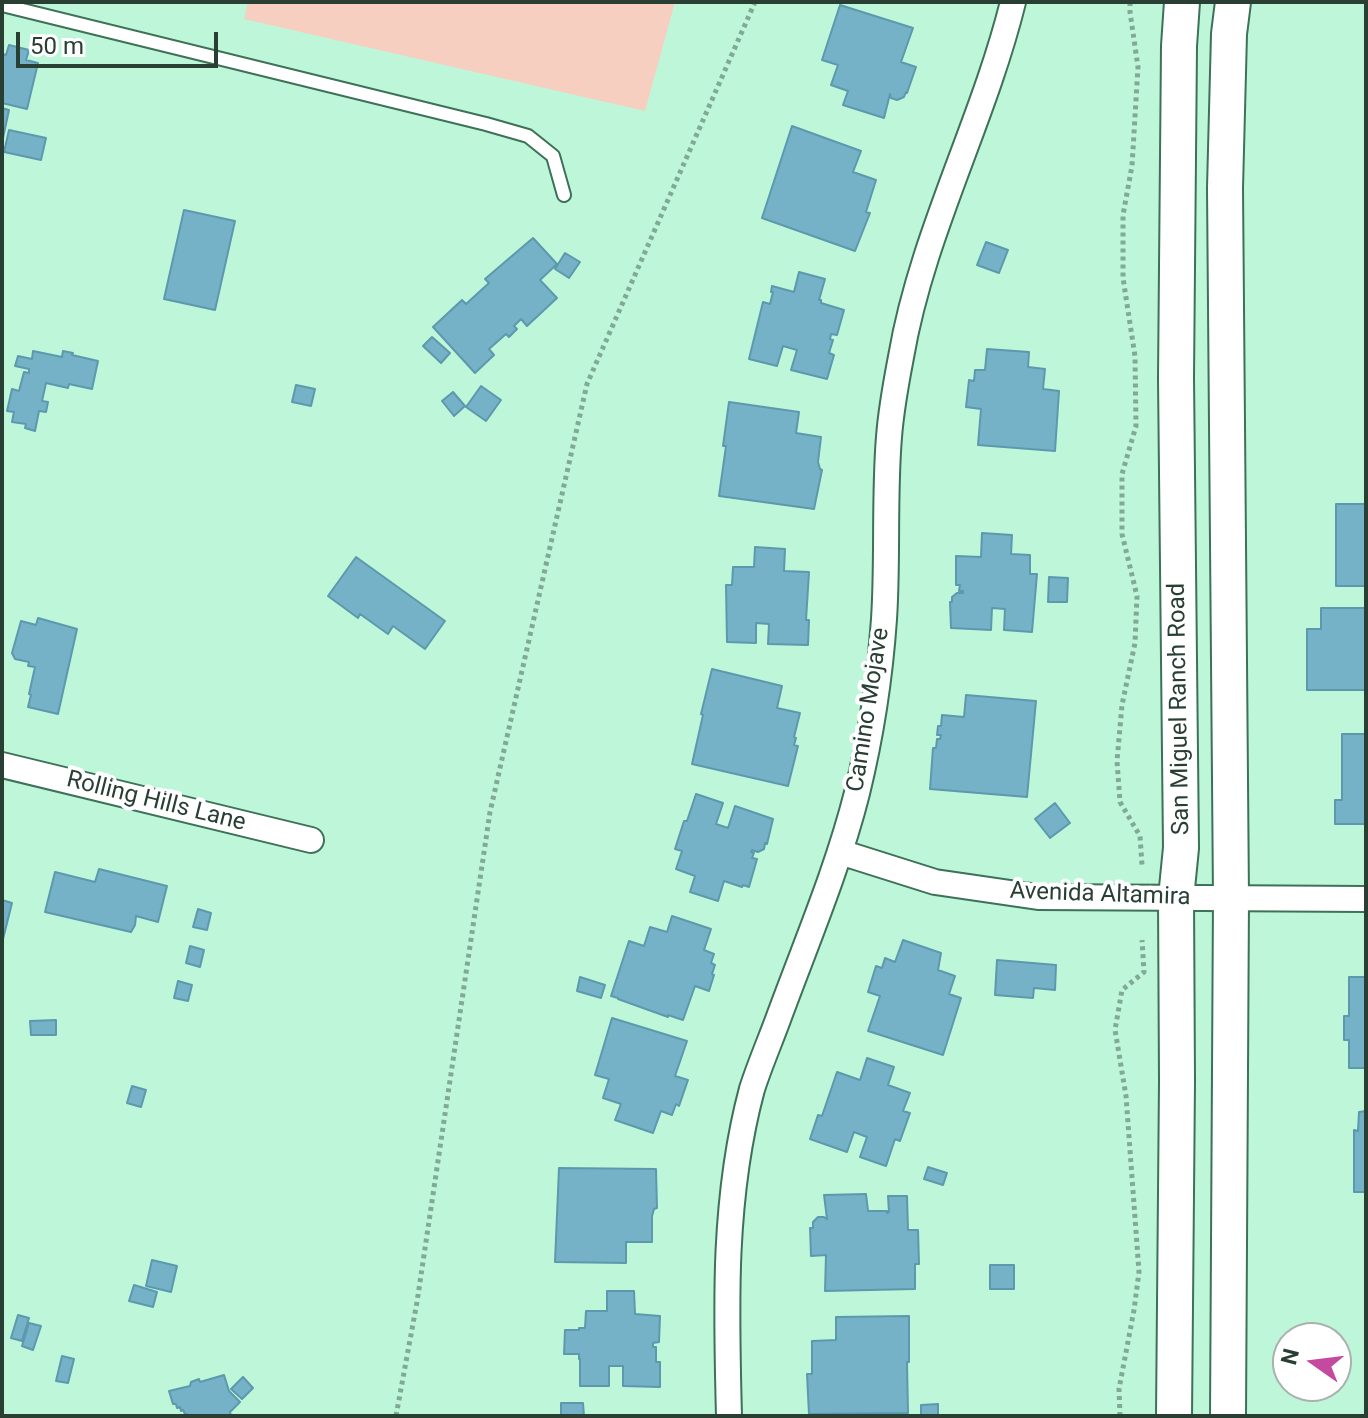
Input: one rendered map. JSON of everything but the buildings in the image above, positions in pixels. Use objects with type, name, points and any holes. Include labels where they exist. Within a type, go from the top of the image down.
[{"type":"street","name":"Camino Mojave","points":[[729,1416],[726,1285],[738,1147],[753,1086],[840,852],[857,792],[875,700],[884,608],[889,436],[908,317],[936,226],[990,80],[1013,2]]},
{"type":"street","name":"San Miguel Ranch Road","points":[[1174,1416],[1176,898],[1181,848],[1176,378],[1182,2]]},
{"type":"street","name":"San Miguel Ranch Road","points":[[1228,1416],[1231,898],[1225,188],[1229,34],[1233,2]]},
{"type":"street","name":"Rolling Hills Lane","points":[[2,765],[311,840]]},
{"type":"street","name":"Avenida Altamira","points":[[840,852],[935,882],[1038,897],[1366,899]]},
{"type":"lane","points":[[2,5],[528,136],[553,156],[564,195]]},
{"type":"path","points":[[396,1416],[417,1302],[490,812],[587,384],[755,2]]},
{"type":"path","points":[[1130,2],[1138,67],[1132,166],[1123,215],[1123,278],[1135,356],[1136,426],[1122,474],[1122,534],[1137,596],[1135,643],[1122,705],[1117,761],[1120,802],[1140,836],[1142,865]]},
{"type":"path","points":[[1120,1416],[1119,1389],[1139,1272],[1126,1096],[1115,1030],[1122,990],[1144,972],[1142,940]]},
{"type":"shaded area","points":[[248,2],[675,2],[645,111],[244,19]]}]
